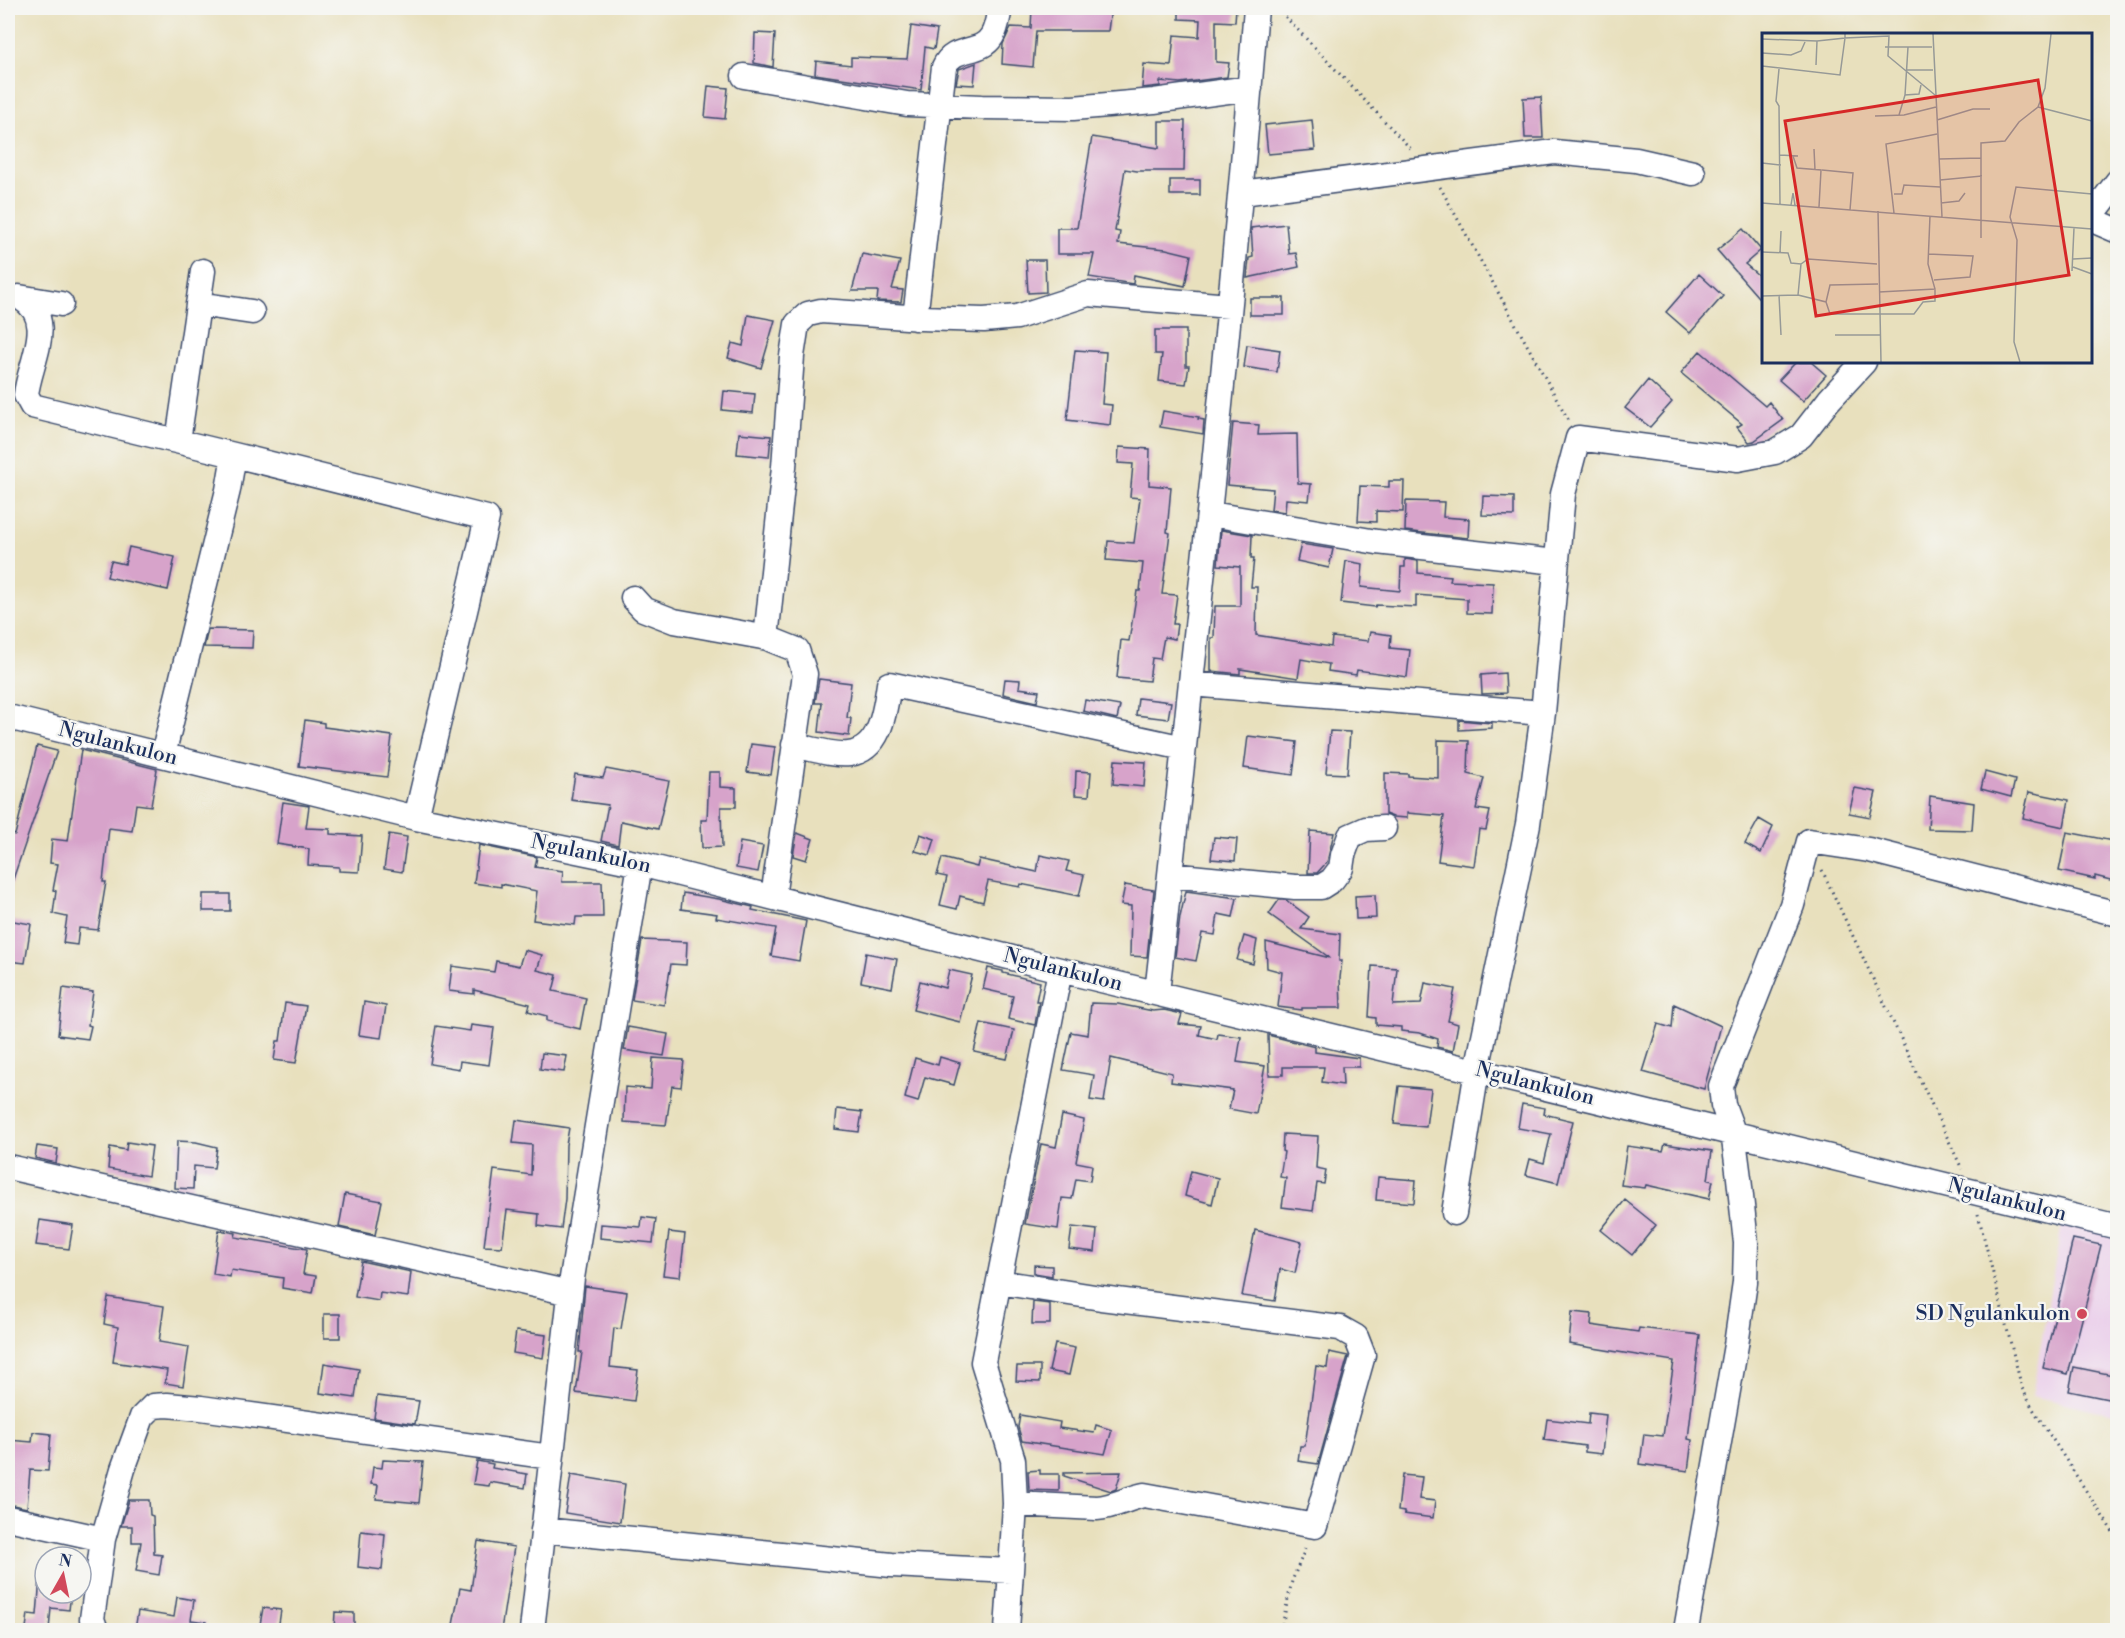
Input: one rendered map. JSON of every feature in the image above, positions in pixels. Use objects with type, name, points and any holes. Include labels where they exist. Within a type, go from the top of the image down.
[{"type":"street","points":[[915,318],[939,105],[947,60],[956,53],[979,47],[988,41],[996,26],[1000,8]]},
{"type":"street","points":[[1157,993],[1210,514],[1242,193],[1256,8]]},
{"type":"street","points":[[744,76],[907,104],[939,105],[1073,108],[1154,101],[1250,88]]},
{"type":"street","points":[[1242,193],[1554,152],[1636,160],[1693,173]]},
{"type":"street","points":[[2092,217],[2118,181]]},
{"type":"street","points":[[2092,218],[2118,231]]},
{"type":"street","points":[[178,441],[203,271]]},
{"type":"street","points":[[768,638],[792,356],[797,324],[807,314],[821,311],[915,318],[984,320],[1017,317],[1088,294],[1229,306]]},
{"type":"street","points":[[14,297],[61,304]]},
{"type":"street","points":[[14,297],[35,308],[40,325],[39,340],[26,395],[32,406],[487,518],[416,818]]},
{"type":"street","points":[[198,304],[252,312]]},
{"type":"street","points":[[1454,1213],[1477,1070],[1528,824],[1543,712],[1563,494],[1578,438],[1738,459],[1775,452],[1801,436],[1862,363]]},
{"type":"street","points":[[163,755],[228,490],[234,455]]},
{"type":"street","points":[[1210,514],[1377,542],[1556,562]]},
{"type":"street","points":[[633,598],[643,609],[674,621],[768,638],[797,650],[804,668],[774,897]]},
{"type":"street","points":[[794,745],[847,755],[862,751],[872,744],[884,715],[889,684],[1184,748]]},
{"type":"street","points":[[1191,684],[1543,712]]},
{"type":"street","name":"Ngulankulon","points":[[8,717],[416,818],[640,864],[1060,970],[2118,1227]]},
{"type":"street","points":[[1170,875],[1295,887],[1321,887],[1332,880],[1341,868],[1350,836],[1366,828],[1384,828]]},
{"type":"street","points":[[1686,1630],[1745,1282],[1746,1243],[1733,1132],[1723,1105],[1721,1086],[1792,905],[1809,841],[1869,850],[2118,914]]},
{"type":"street","points":[[532,1630],[570,1293],[640,864]]},
{"type":"street","points":[[1007,1630],[1015,1504],[1013,1460],[983,1362],[1060,970]]},
{"type":"street","points":[[8,1167],[570,1293]]},
{"type":"street","points":[[999,1282],[1101,1298],[1340,1328],[1356,1337],[1363,1355],[1315,1526],[1144,1495],[1097,1509],[1015,1504]]},
{"type":"street","points":[[96,1630],[92,1619],[103,1539],[141,1417],[153,1406],[201,1408],[551,1457]]},
{"type":"street","points":[[8,1518],[103,1539]]},
{"type":"street","points":[[543,1530],[892,1565],[1011,1572]]},
{"type":"path","points":[[1276,8],[1430,170],[1578,438]]},
{"type":"path","points":[[1281,1630],[1292,1581],[1315,1526]]},
{"type":"shaded area","name":"SD Ngulankulon","points":[[2063,1217],[2117,1232],[2117,1415],[2032,1396]]},
{"type":"building","points":[[1032,8],[1111,8],[1108,31],[1036,31],[1033,67],[1002,64],[1003,44],[1011,27],[1031,28]]},
{"type":"building","points":[[1179,8],[1236,8],[1235,22],[1216,21],[1216,62],[1229,63],[1227,77],[1180,83],[1160,81],[1160,86],[1142,88],[1144,64],[1171,66],[1174,35],[1199,37],[1200,20],[1179,19]]},
{"type":"building","points":[[911,26],[937,30],[934,49],[925,47],[921,90],[815,74],[816,61],[851,65],[851,57],[907,59]]},
{"type":"building","points":[[755,33],[775,34],[773,67],[754,63]]},
{"type":"building","points":[[976,63],[974,85],[956,84],[959,69]]},
{"type":"building","points":[[708,86],[728,88],[725,119],[705,117]]},
{"type":"building","points":[[1541,97],[1543,138],[1525,138],[1523,98]]},
{"type":"building","points":[[1312,120],[1315,150],[1268,154],[1265,125]]},
{"type":"building","points":[[1159,121],[1185,121],[1184,171],[1125,169],[1115,231],[1120,232],[1118,244],[1166,249],[1191,255],[1185,286],[1134,275],[1133,284],[1089,277],[1094,254],[1057,254],[1057,228],[1077,228],[1092,137],[1159,148]]},
{"type":"building","points":[[1170,180],[1200,180],[1200,195],[1170,195]]},
{"type":"building","points":[[1286,224],[1289,254],[1296,253],[1299,267],[1247,278],[1249,258],[1253,257],[1251,228]]},
{"type":"building","points":[[1743,229],[1761,250],[1745,264],[1762,278],[1762,302],[1717,250]]},
{"type":"building","points":[[862,254],[900,261],[892,289],[903,290],[901,302],[877,301],[878,291],[852,291]]},
{"type":"building","points":[[1026,260],[1045,260],[1046,292],[1028,293]]},
{"type":"building","points":[[1699,274],[1723,296],[1690,333],[1666,312]]},
{"type":"building","points":[[1250,298],[1284,298],[1284,315],[1250,315]]},
{"type":"building","points":[[748,315],[775,320],[761,368],[728,358],[732,343],[743,346]]},
{"type":"building","points":[[1155,330],[1186,330],[1186,366],[1189,366],[1186,384],[1159,381],[1162,354],[1155,354]]},
{"type":"building","points":[[1247,345],[1280,350],[1277,372],[1244,367]]},
{"type":"building","points":[[1075,350],[1106,352],[1102,404],[1112,405],[1110,425],[1067,420]]},
{"type":"building","points":[[1700,351],[1765,406],[1769,402],[1783,420],[1754,441],[1749,442],[1737,427],[1742,424],[1681,373]]},
{"type":"building","points":[[1795,363],[1812,363],[1826,375],[1803,401],[1779,380]]},
{"type":"building","points":[[1648,380],[1672,402],[1650,427],[1625,408]]},
{"type":"building","points":[[724,391],[755,394],[753,413],[722,410]]},
{"type":"building","points":[[1163,411],[1199,417],[1198,419],[1204,420],[1203,434],[1160,427]]},
{"type":"building","points":[[1233,423],[1259,425],[1258,435],[1297,434],[1298,483],[1311,484],[1309,501],[1286,499],[1285,512],[1271,510],[1273,489],[1227,485]]},
{"type":"building","points":[[739,433],[771,436],[769,457],[737,454]]},
{"type":"building","points":[[1119,447],[1150,449],[1149,485],[1171,487],[1167,532],[1170,533],[1162,594],[1177,595],[1173,624],[1177,624],[1175,639],[1164,637],[1160,659],[1152,658],[1149,681],[1117,678],[1121,640],[1129,641],[1137,591],[1140,591],[1143,563],[1106,560],[1108,541],[1134,543],[1140,498],[1130,497],[1133,464],[1118,463]]},
{"type":"building","points":[[1389,481],[1404,481],[1403,512],[1376,511],[1376,522],[1358,521],[1360,486],[1389,487]]},
{"type":"building","points":[[1483,496],[1514,497],[1514,516],[1482,515]]},
{"type":"building","points":[[1406,501],[1444,502],[1443,517],[1469,519],[1468,538],[1405,531]]},
{"type":"building","points":[[1221,530],[1252,535],[1251,558],[1254,558],[1251,587],[1257,587],[1256,635],[1331,647],[1332,637],[1368,641],[1370,632],[1391,635],[1390,648],[1410,650],[1407,677],[1357,670],[1356,675],[1328,671],[1329,664],[1301,659],[1298,678],[1240,669],[1240,674],[1211,671],[1211,638],[1214,638],[1215,606],[1240,606],[1240,567],[1218,565]]},
{"type":"building","points":[[1301,544],[1333,549],[1329,568],[1297,561]]},
{"type":"building","points":[[129,547],[175,557],[168,590],[107,577],[111,561],[125,564]]},
{"type":"building","points":[[1405,559],[1418,561],[1418,573],[1451,576],[1450,581],[1493,583],[1492,614],[1467,613],[1467,599],[1416,595],[1416,607],[1376,605],[1375,607],[1341,603],[1346,561],[1363,564],[1361,587],[1400,591],[1401,567],[1405,567]]},
{"type":"building","points":[[208,629],[253,630],[252,648],[204,647]]},
{"type":"building","points":[[1505,673],[1506,693],[1482,694],[1481,675]]},
{"type":"building","points":[[819,679],[851,683],[847,718],[851,718],[849,736],[819,732],[822,703],[815,703]]},
{"type":"building","points":[[1005,679],[1020,680],[1019,688],[1039,691],[1037,702],[1003,694]]},
{"type":"building","points":[[1138,698],[1171,702],[1168,719],[1136,715]]},
{"type":"building","points":[[1085,700],[1120,706],[1117,719],[1083,711]]},
{"type":"building","points":[[305,720],[324,723],[324,727],[392,736],[387,777],[299,766]]},
{"type":"building","points":[[1459,720],[1492,723],[1492,728],[1459,730]]},
{"type":"building","points":[[1330,731],[1350,732],[1347,774],[1326,773]]},
{"type":"building","points":[[1248,736],[1297,742],[1293,775],[1244,768]]},
{"type":"building","points":[[1438,740],[1469,741],[1468,774],[1484,778],[1476,809],[1490,811],[1486,830],[1479,829],[1474,866],[1438,861],[1444,816],[1407,813],[1407,818],[1385,814],[1385,773],[1438,778]]},
{"type":"building","points":[[751,744],[775,747],[771,775],[747,772]]},
{"type":"building","points":[[37,746],[57,751],[10,888],[8,887],[8,833],[15,835]]},
{"type":"building","points":[[81,750],[157,769],[151,806],[136,804],[132,831],[109,828],[103,882],[106,882],[98,930],[79,928],[77,945],[63,943],[67,917],[53,914],[56,891],[53,890],[58,864],[50,863],[52,839],[68,841]]},
{"type":"building","points":[[1115,760],[1146,762],[1144,787],[1113,784]]},
{"type":"building","points":[[606,769],[669,781],[658,829],[621,821],[618,845],[601,841],[608,805],[571,800],[575,774],[603,778]]},
{"type":"building","points":[[1076,771],[1091,772],[1089,796],[1075,795]]},
{"type":"building","points":[[709,772],[720,772],[720,787],[736,788],[736,807],[721,807],[722,847],[702,848],[701,820],[707,820]]},
{"type":"building","points":[[1985,772],[2015,780],[2011,797],[1981,789]]},
{"type":"building","points":[[1855,788],[1876,792],[1870,817],[1849,813]]},
{"type":"building","points":[[2029,792],[2069,800],[2064,827],[2023,818]]},
{"type":"building","points":[[1930,796],[1974,803],[1972,830],[1928,829]]},
{"type":"building","points":[[283,802],[309,806],[306,828],[330,829],[330,834],[362,836],[359,872],[339,871],[339,867],[308,865],[309,849],[277,844]]},
{"type":"building","points":[[1759,819],[1773,827],[1761,853],[1745,844]]},
{"type":"building","points":[[1310,831],[1334,833],[1327,862],[1317,873],[1308,873]]},
{"type":"building","points":[[2067,832],[2118,842],[2118,882],[2059,871]]},
{"type":"building","points":[[797,833],[813,839],[806,860],[793,856]]},
{"type":"building","points":[[389,834],[407,837],[402,872],[384,869]]},
{"type":"building","points":[[920,834],[935,839],[930,855],[915,851]]},
{"type":"building","points":[[1214,837],[1237,839],[1235,861],[1211,859]]},
{"type":"building","points":[[740,842],[763,846],[758,872],[736,868]]},
{"type":"building","points":[[479,845],[537,857],[535,867],[563,871],[562,882],[602,882],[603,917],[576,917],[575,925],[533,920],[537,891],[501,884],[501,887],[474,883]]},
{"type":"building","points":[[1040,855],[1069,861],[1066,871],[1084,875],[1079,896],[1021,884],[1020,887],[988,881],[983,902],[960,896],[957,909],[940,905],[947,877],[937,875],[942,858],[977,867],[979,859],[1037,872]]},
{"type":"building","points":[[1125,885],[1154,890],[1147,957],[1130,956],[1131,906],[1121,905]]},
{"type":"building","points":[[1186,891],[1237,898],[1233,917],[1218,914],[1215,935],[1202,933],[1196,961],[1175,957]]},
{"type":"building","points":[[683,893],[719,899],[753,907],[752,910],[806,921],[799,961],[771,956],[776,928],[716,918],[717,914],[681,909]]},
{"type":"building","points":[[203,894],[230,894],[230,911],[203,911]]},
{"type":"building","points":[[1375,895],[1376,918],[1356,919],[1355,896]]},
{"type":"building","points":[[1279,900],[1286,900],[1309,917],[1301,929],[1340,934],[1341,1008],[1302,1008],[1302,1010],[1278,1007],[1282,972],[1267,968],[1266,942],[1330,958],[1269,914]]},
{"type":"building","points":[[8,920],[31,924],[25,963],[8,961]]},
{"type":"building","points":[[1244,936],[1257,940],[1253,964],[1237,960]]},
{"type":"building","points":[[642,940],[687,942],[686,965],[671,964],[664,1005],[632,1000]]},
{"type":"building","points":[[524,950],[542,955],[537,970],[557,975],[553,991],[586,998],[580,1029],[547,1021],[547,1016],[528,1011],[530,1004],[474,990],[474,994],[449,991],[452,966],[494,972],[496,961],[519,966]]},
{"type":"building","points":[[866,953],[897,959],[892,988],[861,982]]},
{"type":"building","points":[[1372,966],[1397,968],[1393,1005],[1421,1004],[1425,983],[1455,989],[1448,1021],[1458,1024],[1453,1051],[1437,1047],[1438,1039],[1420,1033],[1401,1031],[1401,1027],[1376,1025],[1376,1018],[1369,1017]]},
{"type":"building","points":[[988,968],[1040,982],[1035,1025],[1008,1019],[1013,996],[983,989]]},
{"type":"building","points":[[949,970],[972,975],[960,1022],[913,1010],[920,981],[945,988]]},
{"type":"building","points":[[63,988],[93,992],[88,1039],[58,1035]]},
{"type":"building","points":[[364,1002],[386,1006],[381,1038],[359,1035]]},
{"type":"building","points":[[285,1003],[306,1006],[296,1063],[274,1060],[277,1041],[280,1041]]},
{"type":"building","points":[[1091,1003],[1118,1004],[1182,1014],[1179,1024],[1201,1026],[1199,1035],[1217,1039],[1218,1034],[1241,1037],[1237,1062],[1265,1066],[1256,1114],[1229,1109],[1233,1090],[1171,1082],[1172,1073],[1111,1058],[1104,1102],[1090,1100],[1094,1075],[1063,1070],[1071,1032],[1088,1035]]},
{"type":"building","points":[[1674,1004],[1721,1026],[1704,1089],[1643,1072],[1658,1024],[1672,1028]]},
{"type":"building","points":[[981,1023],[1014,1030],[1007,1059],[974,1052]]},
{"type":"building","points":[[471,1025],[494,1028],[489,1065],[460,1061],[459,1069],[430,1064],[436,1026],[470,1031]]},
{"type":"building","points":[[628,1027],[668,1034],[664,1056],[624,1050]]},
{"type":"building","points":[[1268,1035],[1315,1047],[1315,1052],[1359,1058],[1359,1067],[1342,1067],[1343,1085],[1322,1082],[1324,1067],[1283,1067],[1283,1075],[1269,1075]]},
{"type":"building","points":[[542,1053],[567,1056],[564,1072],[540,1069]]},
{"type":"building","points":[[940,1057],[960,1063],[954,1085],[925,1077],[918,1102],[905,1098],[915,1058],[938,1065]]},
{"type":"building","points":[[653,1058],[684,1060],[681,1087],[672,1086],[666,1125],[624,1122],[625,1087],[651,1089]]},
{"type":"building","points":[[1399,1086],[1431,1089],[1426,1127],[1394,1124]]},
{"type":"building","points":[[1522,1104],[1545,1108],[1544,1114],[1573,1121],[1558,1183],[1526,1175],[1530,1159],[1544,1163],[1551,1134],[1518,1128]]},
{"type":"building","points":[[837,1109],[862,1112],[859,1132],[835,1129]]},
{"type":"building","points":[[1062,1115],[1084,1120],[1076,1162],[1092,1165],[1090,1181],[1076,1179],[1072,1199],[1062,1198],[1058,1229],[1025,1224],[1041,1144],[1056,1147]]},
{"type":"building","points":[[516,1120],[569,1128],[561,1229],[538,1226],[539,1214],[507,1210],[502,1247],[484,1246],[494,1170],[531,1175],[532,1145],[513,1143]]},
{"type":"building","points":[[1283,1134],[1318,1136],[1316,1168],[1326,1170],[1324,1184],[1317,1183],[1313,1211],[1282,1207],[1286,1178],[1280,1177],[1284,1152],[1282,1151]]},
{"type":"building","points":[[177,1141],[196,1142],[217,1147],[214,1168],[194,1166],[193,1189],[175,1188]]},
{"type":"building","points":[[127,1142],[152,1146],[148,1176],[108,1169],[110,1147],[126,1150]]},
{"type":"building","points":[[1665,1144],[1712,1151],[1708,1180],[1713,1181],[1709,1199],[1646,1185],[1645,1188],[1621,1185],[1627,1146],[1663,1151]]},
{"type":"building","points":[[37,1146],[58,1149],[56,1163],[35,1158]]},
{"type":"building","points":[[1191,1171],[1218,1178],[1212,1204],[1185,1196]]},
{"type":"building","points":[[1378,1177],[1416,1180],[1414,1203],[1376,1200]]},
{"type":"building","points":[[345,1194],[382,1201],[375,1235],[339,1227]]},
{"type":"building","points":[[1625,1200],[1656,1225],[1632,1255],[1601,1230]]},
{"type":"building","points":[[642,1217],[656,1219],[653,1243],[600,1238],[601,1224],[641,1227]]},
{"type":"building","points":[[40,1220],[73,1225],[69,1249],[36,1245]]},
{"type":"building","points":[[1072,1227],[1097,1230],[1095,1252],[1069,1249]]},
{"type":"building","points":[[219,1230],[236,1233],[235,1237],[307,1249],[303,1274],[316,1276],[313,1293],[282,1288],[283,1278],[231,1270],[230,1277],[213,1274]]},
{"type":"building","points":[[1255,1230],[1302,1242],[1295,1273],[1280,1269],[1275,1301],[1242,1296]]},
{"type":"building","points":[[669,1232],[685,1234],[680,1277],[663,1275]]},
{"type":"building","points":[[2073,1239],[2101,1245],[2068,1374],[2043,1368]]},
{"type":"building","points":[[361,1261],[411,1272],[408,1297],[380,1293],[379,1301],[355,1297]]},
{"type":"building","points":[[1034,1265],[1052,1266],[1052,1276],[1034,1273]]},
{"type":"building","points":[[585,1286],[627,1292],[621,1329],[614,1328],[610,1367],[638,1370],[634,1401],[576,1393],[582,1352],[579,1352]]},
{"type":"building","points":[[108,1297],[164,1306],[159,1342],[189,1347],[183,1386],[165,1383],[167,1370],[113,1362],[118,1327],[104,1324]]},
{"type":"building","points":[[1033,1302],[1050,1304],[1050,1324],[1032,1324]]},
{"type":"building","points":[[1572,1312],[1592,1314],[1591,1325],[1638,1332],[1639,1328],[1700,1335],[1688,1439],[1692,1440],[1688,1471],[1640,1464],[1644,1434],[1663,1436],[1674,1361],[1569,1344]]},
{"type":"building","points":[[324,1314],[340,1314],[340,1338],[324,1338]]},
{"type":"building","points":[[516,1331],[546,1335],[543,1358],[513,1353]]},
{"type":"building","points":[[1055,1344],[1075,1348],[1069,1375],[1049,1371]]},
{"type":"building","points":[[1329,1352],[1348,1356],[1318,1464],[1298,1461],[1300,1446],[1305,1446],[1316,1366],[1327,1368]]},
{"type":"building","points":[[324,1363],[359,1369],[355,1398],[320,1393]]},
{"type":"building","points":[[1017,1366],[1040,1366],[1040,1382],[1016,1381]]},
{"type":"building","points":[[2074,1367],[2118,1376],[2118,1401],[2069,1391]]},
{"type":"building","points":[[377,1396],[419,1401],[415,1424],[374,1418]]},
{"type":"building","points":[[1589,1413],[1606,1415],[1602,1454],[1585,1452],[1585,1446],[1544,1440],[1547,1419],[1588,1424]]},
{"type":"building","points":[[1020,1415],[1060,1422],[1059,1428],[1094,1433],[1096,1425],[1112,1430],[1105,1454],[1022,1441],[1018,1427]]},
{"type":"building","points":[[33,1432],[51,1434],[48,1471],[30,1470],[27,1508],[8,1504],[8,1440],[32,1442]]},
{"type":"building","points":[[383,1460],[423,1462],[419,1503],[376,1499],[378,1485],[371,1484],[373,1467],[382,1468]]},
{"type":"building","points":[[477,1461],[493,1464],[492,1468],[527,1474],[525,1488],[490,1482],[489,1486],[473,1484]]},
{"type":"building","points":[[1040,1470],[1040,1474],[1059,1474],[1059,1491],[1029,1490],[1028,1471]]},
{"type":"building","points":[[1121,1472],[1116,1489],[1111,1491],[1064,1476],[1064,1473]]},
{"type":"building","points":[[571,1475],[625,1484],[620,1522],[565,1513]]},
{"type":"building","points":[[1402,1475],[1422,1477],[1419,1499],[1435,1501],[1433,1518],[1398,1511]]},
{"type":"building","points":[[129,1500],[149,1500],[150,1515],[153,1516],[154,1554],[162,1555],[159,1575],[136,1571],[141,1542],[132,1542],[132,1526],[121,1526]]},
{"type":"building","points":[[361,1531],[385,1534],[382,1570],[358,1567]]},
{"type":"building","points":[[478,1541],[514,1547],[501,1630],[452,1630],[460,1588],[471,1590]]},
{"type":"building","points":[[177,1597],[194,1600],[191,1620],[206,1622],[206,1630],[135,1630],[138,1611],[174,1617]]},
{"type":"building","points":[[38,1605],[70,1605],[69,1610],[51,1608],[49,1630],[26,1628],[28,1614],[37,1615]]},
{"type":"building","points":[[263,1608],[281,1610],[278,1630],[259,1630]]},
{"type":"building","points":[[335,1612],[354,1613],[354,1630],[334,1630]]},
{"type":"place","name":"SD Ngulankulon","points":[[2082,1314]]}]
